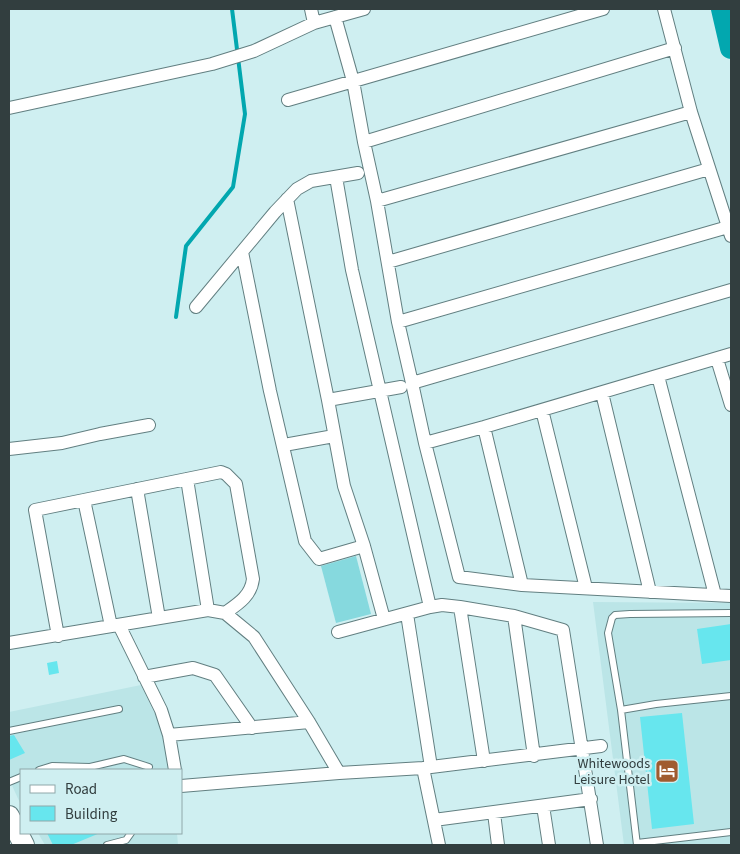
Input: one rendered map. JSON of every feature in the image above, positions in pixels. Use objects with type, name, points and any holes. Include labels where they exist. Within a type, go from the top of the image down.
[{"type":"main road","points":[[9,816],[24,845]]},
{"type":"street","points":[[310,9],[314,23]]},
{"type":"street","points":[[9,108],[212,64],[254,51],[314,23],[363,9]]},
{"type":"street","points":[[288,100],[603,9]]},
{"type":"street","points":[[398,322],[730,231],[691,112],[664,9]]},
{"type":"street","points":[[335,17],[353,81],[377,201],[398,322],[406,385],[425,443],[459,577],[522,585],[731,596]]},
{"type":"street","points":[[364,142],[675,48]]},
{"type":"street","points":[[377,201],[691,112]]},
{"type":"street","points":[[388,262],[709,169]]},
{"type":"street","points":[[196,307],[287,200],[304,184],[358,173]]},
{"type":"street","points":[[336,176],[352,270],[430,607]]},
{"type":"street","points":[[287,200],[344,486],[364,546],[384,619]]},
{"type":"street","points":[[242,252],[270,391],[284,446],[294,501],[305,541],[319,558],[364,546]]},
{"type":"street","points":[[328,400],[406,385],[731,290]]},
{"type":"street","points":[[425,443],[717,360],[731,354]]},
{"type":"street","points":[[717,360],[731,405]]},
{"type":"street","points":[[658,376],[715,595]]},
{"type":"street","points":[[602,393],[650,592]]},
{"type":"street","points":[[542,410],[586,588]]},
{"type":"street","points":[[9,449],[62,443],[149,425]]},
{"type":"street","points":[[484,427],[522,585]]},
{"type":"street","points":[[284,446],[334,436]]},
{"type":"street","points":[[58,636],[35,510],[221,472],[226,474],[236,484],[253,579],[252,588],[241,603],[224,613]]},
{"type":"street","points":[[186,479],[208,610]]},
{"type":"street","points":[[137,489],[159,618]]},
{"type":"street","points":[[84,500],[115,626],[161,710],[169,735],[175,769]]},
{"type":"street","points":[[338,632],[442,605],[514,616],[563,630],[597,845]]},
{"type":"street","points":[[460,607],[484,762]]},
{"type":"street","points":[[9,643],[208,610],[224,613],[254,637],[309,722],[339,773]]},
{"type":"street","points":[[407,614],[434,820],[439,845]]},
{"type":"street","points":[[514,616],[534,756]]},
{"type":"street","points":[[144,677],[194,668],[215,675],[252,728]]},
{"type":"street","points":[[169,735],[309,722]]},
{"type":"street","points":[[182,786],[427,768],[534,756],[601,746]]},
{"type":"street","points":[[434,820],[591,799]]},
{"type":"street","points":[[543,806],[549,845]]},
{"type":"street","points":[[494,813],[498,845]]},
{"type":"lane","points":[[731,613],[615,615],[612,618],[608,633],[621,710],[637,844],[731,832]]},
{"type":"lane","points":[[621,710],[656,704],[731,696]]},
{"type":"lane","points":[[9,731],[119,709]]},
{"type":"lane","points":[[42,769],[52,766],[90,767],[124,759],[149,767]]},
{"type":"lane","points":[[107,845],[126,840],[130,834]]},
{"type":"shaded area","points":[[356,556],[371,614],[336,623],[321,566]]},
{"type":"shaded area","points":[[593,602],[731,603],[731,845],[624,845]]},
{"type":"shaded area","points":[[141,685],[162,729],[169,769],[20,769],[20,803],[9,779],[9,712]]},
{"type":"shaded area","points":[[39,834],[177,834],[178,845],[45,845]]},
{"type":"building","points":[[731,624],[731,660],[702,664],[697,629]]},
{"type":"building","points":[[57,661],[59,673],[49,675],[47,663]]},
{"type":"building","name":"Whitewoods Leisure Hotel","points":[[682,713],[694,824],[652,829],[640,717]]},
{"type":"building","points":[[14,735],[25,753],[9,760],[9,736]]},
{"type":"building","points":[[48,834],[98,834],[71,845],[53,845]]},
{"type":"waterway","points":[[176,317],[186,246],[233,187],[245,114],[232,9]]},
{"type":"waterway","points":[[722,9],[731,48]]},
{"type":"place","name":"Whitewoods Leisure Hotel","points":[[667,771]]}]
